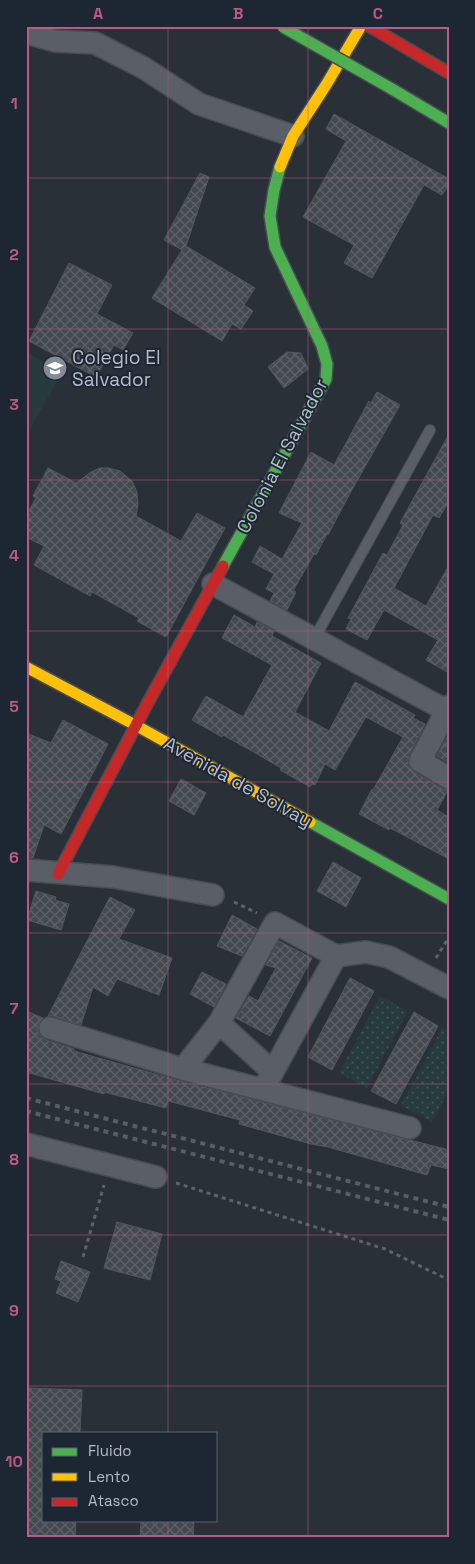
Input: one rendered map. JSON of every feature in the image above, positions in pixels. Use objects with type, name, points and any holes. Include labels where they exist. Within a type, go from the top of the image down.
[{"type":"main road","name":"Colonia El Salvador","points":[[58,874],[213,584],[326,379],[327,364],[322,346],[275,247],[270,216],[274,190],[282,161],[293,136],[361,26]]},
{"type":"main road","points":[[370,26],[449,73]]},
{"type":"main road","points":[[283,27],[449,123]]},
{"type":"main road","name":"Avenida de Solvay","points":[[26,667],[137,726],[449,899]]},
{"type":"street","points":[[26,33],[55,41],[94,43],[144,68],[198,104],[293,136]]},
{"type":"street","points":[[213,584],[448,709],[420,761],[449,778]]},
{"type":"street","points":[[26,870],[113,877],[213,895]]},
{"type":"street","points":[[183,1069],[219,1023],[275,923],[336,956],[366,952],[389,957],[449,988]]},
{"type":"street","points":[[268,1081],[336,956]]},
{"type":"street","points":[[219,1023],[268,1081]]},
{"type":"street","points":[[50,1028],[183,1069],[268,1081],[410,1128]]},
{"type":"street","points":[[26,1144],[156,1177]]},
{"type":"lane","points":[[314,639],[430,430]]},
{"type":"path","points":[[213,895],[238,903],[275,923]]},
{"type":"path","points":[[83,1256],[110,1165]]},
{"type":"path","points":[[156,1177],[385,1249],[449,1280]]},
{"type":"green space","points":[[26,352],[62,372],[26,437]]},
{"type":"green space","points":[[380,996],[408,1011],[367,1088],[339,1073]]},
{"type":"green space","points":[[442,1028],[449,1031],[449,1090],[432,1122],[401,1105]]},
{"type":"building","points":[[334,114],[449,179],[449,184],[442,195],[424,185],[372,278],[344,263],[354,245],[303,217],[346,141],[326,129]]},
{"type":"building","points":[[200,173],[209,177],[186,246],[255,288],[244,305],[253,311],[241,329],[232,324],[222,341],[152,298],[182,250],[164,240]]},
{"type":"building","points":[[69,263],[112,285],[97,314],[133,333],[123,350],[114,345],[96,377],[29,341]]},
{"type":"building","points":[[287,352],[301,353],[308,369],[284,388],[268,367]]},
{"type":"building","points":[[377,392],[400,405],[328,535],[316,555],[314,554],[293,591],[296,592],[287,610],[270,601],[274,593],[266,589],[274,574],[252,562],[260,546],[282,559],[302,523],[279,513],[311,452],[334,465],[369,401],[371,403]]},
{"type":"building","points":[[449,434],[449,501],[439,518],[433,515],[394,588],[426,606],[449,565],[449,673],[426,660],[438,640],[384,610],[367,640],[346,629],[351,619],[348,618],[383,553],[387,555],[403,525],[400,523]]},
{"type":"building","points":[[48,468],[76,483],[100,468],[120,471],[132,481],[137,492],[136,516],[181,541],[197,513],[225,528],[166,637],[137,621],[139,618],[92,592],[90,596],[34,565],[44,546],[26,537],[26,516],[36,498],[33,496]]},
{"type":"building","points":[[234,615],[255,627],[257,622],[274,631],[272,636],[321,663],[295,712],[329,731],[355,682],[415,715],[413,718],[425,724],[409,755],[408,762],[414,772],[448,790],[437,810],[449,817],[449,859],[359,814],[403,737],[366,717],[335,770],[325,764],[315,785],[312,784],[310,787],[252,751],[192,720],[206,696],[243,717],[272,665],[222,638]]},
{"type":"building","points":[[63,720],[108,744],[61,834],[44,825],[33,858],[26,858],[26,733],[51,743]]},
{"type":"building","points":[[447,737],[449,738],[449,763],[437,756]]},
{"type":"building","points":[[181,779],[206,793],[194,815],[169,801]]},
{"type":"building","points":[[333,862],[361,878],[346,907],[317,891]]},
{"type":"building","points":[[36,891],[56,897],[55,900],[69,904],[61,930],[27,920]]},
{"type":"building","points":[[110,897],[135,910],[119,939],[172,958],[159,995],[117,979],[108,996],[93,987],[81,1025],[54,1016],[48,1016]]},
{"type":"building","points":[[232,915],[257,929],[242,956],[217,946]]},
{"type":"building","points":[[279,941],[312,958],[270,1036],[236,1018],[249,996],[258,1001],[276,968],[266,965]]},
{"type":"building","points":[[202,972],[226,984],[214,1007],[190,994]]},
{"type":"building","points":[[350,978],[374,991],[332,1070],[308,1057]]},
{"type":"building","points":[[26,1011],[43,1018],[38,1025],[41,1037],[74,1049],[74,1051],[180,1081],[449,1150],[449,1169],[431,1165],[427,1175],[239,1124],[240,1120],[168,1101],[166,1108],[104,1092],[104,1094],[26,1072]]},
{"type":"building","points":[[414,1012],[438,1026],[396,1104],[371,1091]]},
{"type":"building","points":[[117,1222],[162,1234],[150,1280],[104,1268]]},
{"type":"building","points":[[61,1261],[90,1272],[78,1302],[56,1293],[61,1281],[55,1279]]},
{"type":"building","points":[[29,1388],[82,1390],[80,1432],[42,1432],[42,1522],[76,1522],[75,1538],[26,1538],[26,1445]]},
{"type":"building","points":[[141,1522],[194,1522],[193,1538],[140,1538]]},
{"type":"railway","points":[[26,1098],[449,1207]]},
{"type":"railway","points":[[26,1111],[449,1220]]},
{"type":"traffic: fast","points":[[283,27],[392,89]]},
{"type":"traffic: fast","points":[[392,89],[449,123]]},
{"type":"traffic: fast","points":[[223,566],[326,379],[327,364],[322,346],[275,247],[270,216],[280,167]]},
{"type":"traffic: fast","points":[[310,822],[449,899]]},
{"type":"traffic: slow","points":[[280,167],[293,136],[361,26]]},
{"type":"traffic: slow","points":[[26,667],[310,822]]},
{"type":"traffic: jam","points":[[369,26],[449,73]]},
{"type":"traffic: jam","points":[[58,874],[146,706],[223,566]]},
{"type":"place","name":"Colegio El Salvador","points":[[55,368]]}]
